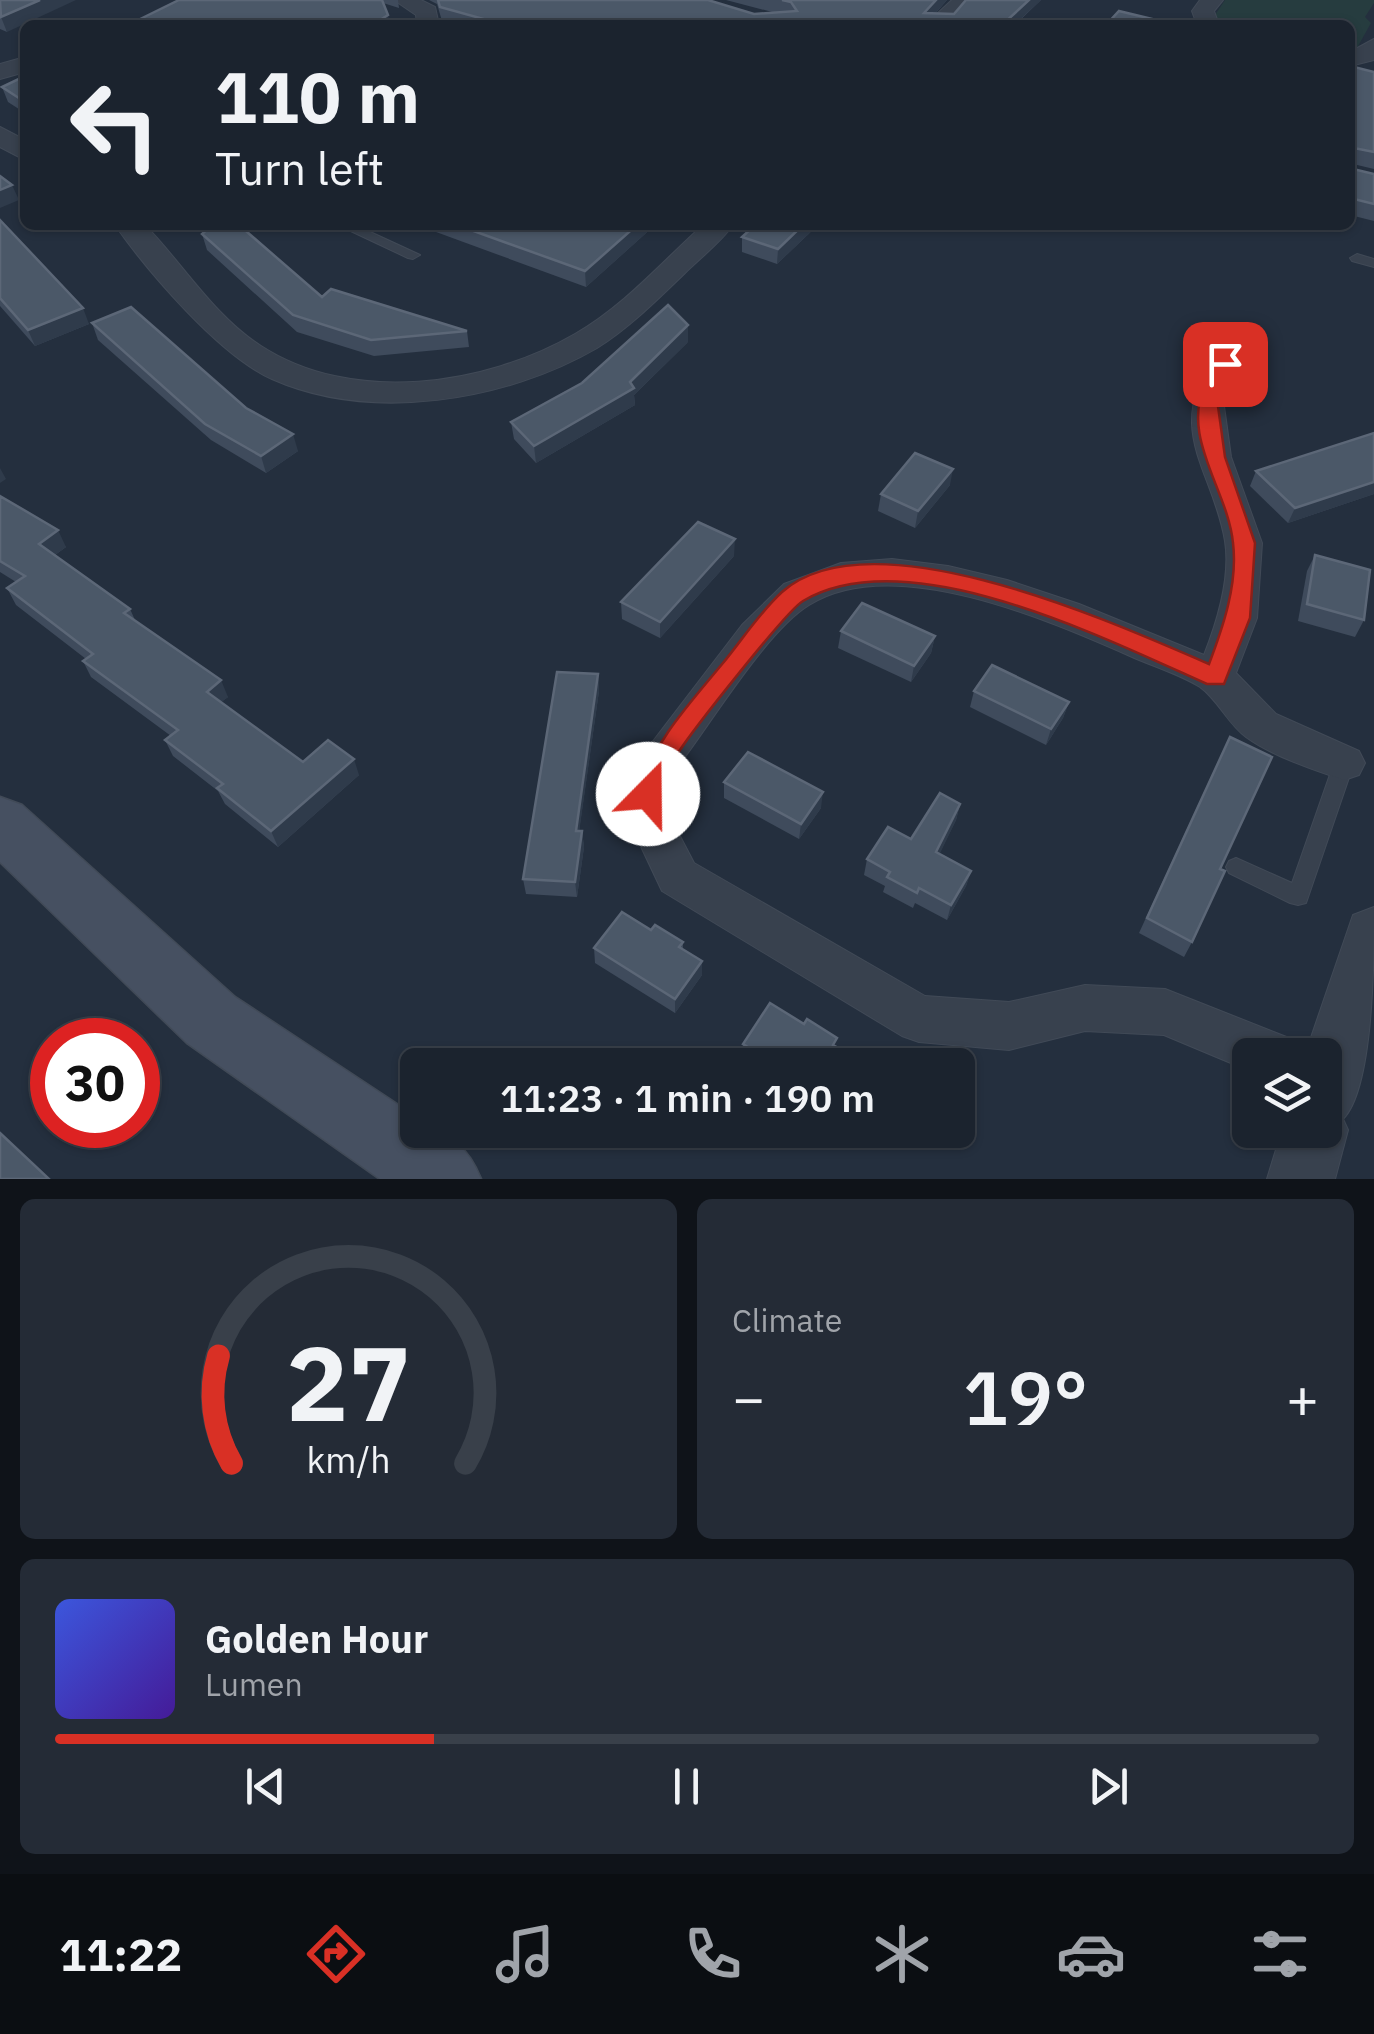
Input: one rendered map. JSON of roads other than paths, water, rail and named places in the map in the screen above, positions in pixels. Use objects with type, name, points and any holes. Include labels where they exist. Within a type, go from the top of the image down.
[{"type":"main road","points":[[0,823],[211,1020],[444,1179]]},
{"type":"street","points":[[405,0],[426,12],[427,20]]},
{"type":"street","points":[[942,20],[965,0]]},
{"type":"street","points":[[145,230],[188,294],[248,352],[299,376],[400,391],[488,380],[564,354],[610,324],[714,230]]},
{"type":"street","points":[[1216,677],[1238,618],[1244,543],[1214,457],[1207,399],[1225,364]]},
{"type":"street","points":[[1232,1039],[1165,1012],[1085,1008],[1009,1026],[919,1019],[678,877],[659,849],[648,818],[648,794],[666,749],[792,596],[840,575],[882,570],[925,574],[1078,617],[1216,677],[1261,726],[1344,763]]},
{"type":"street","points":[[1341,1038],[1374,934]]},
{"type":"street","points":[[1301,1179],[1309,1148]]},
{"type":"lane","points":[[356,230],[414,255]]},
{"type":"lane","points":[[1357,258],[1374,262]]},
{"type":"lane","points":[[1236,867],[1298,896],[1344,763]]}]
